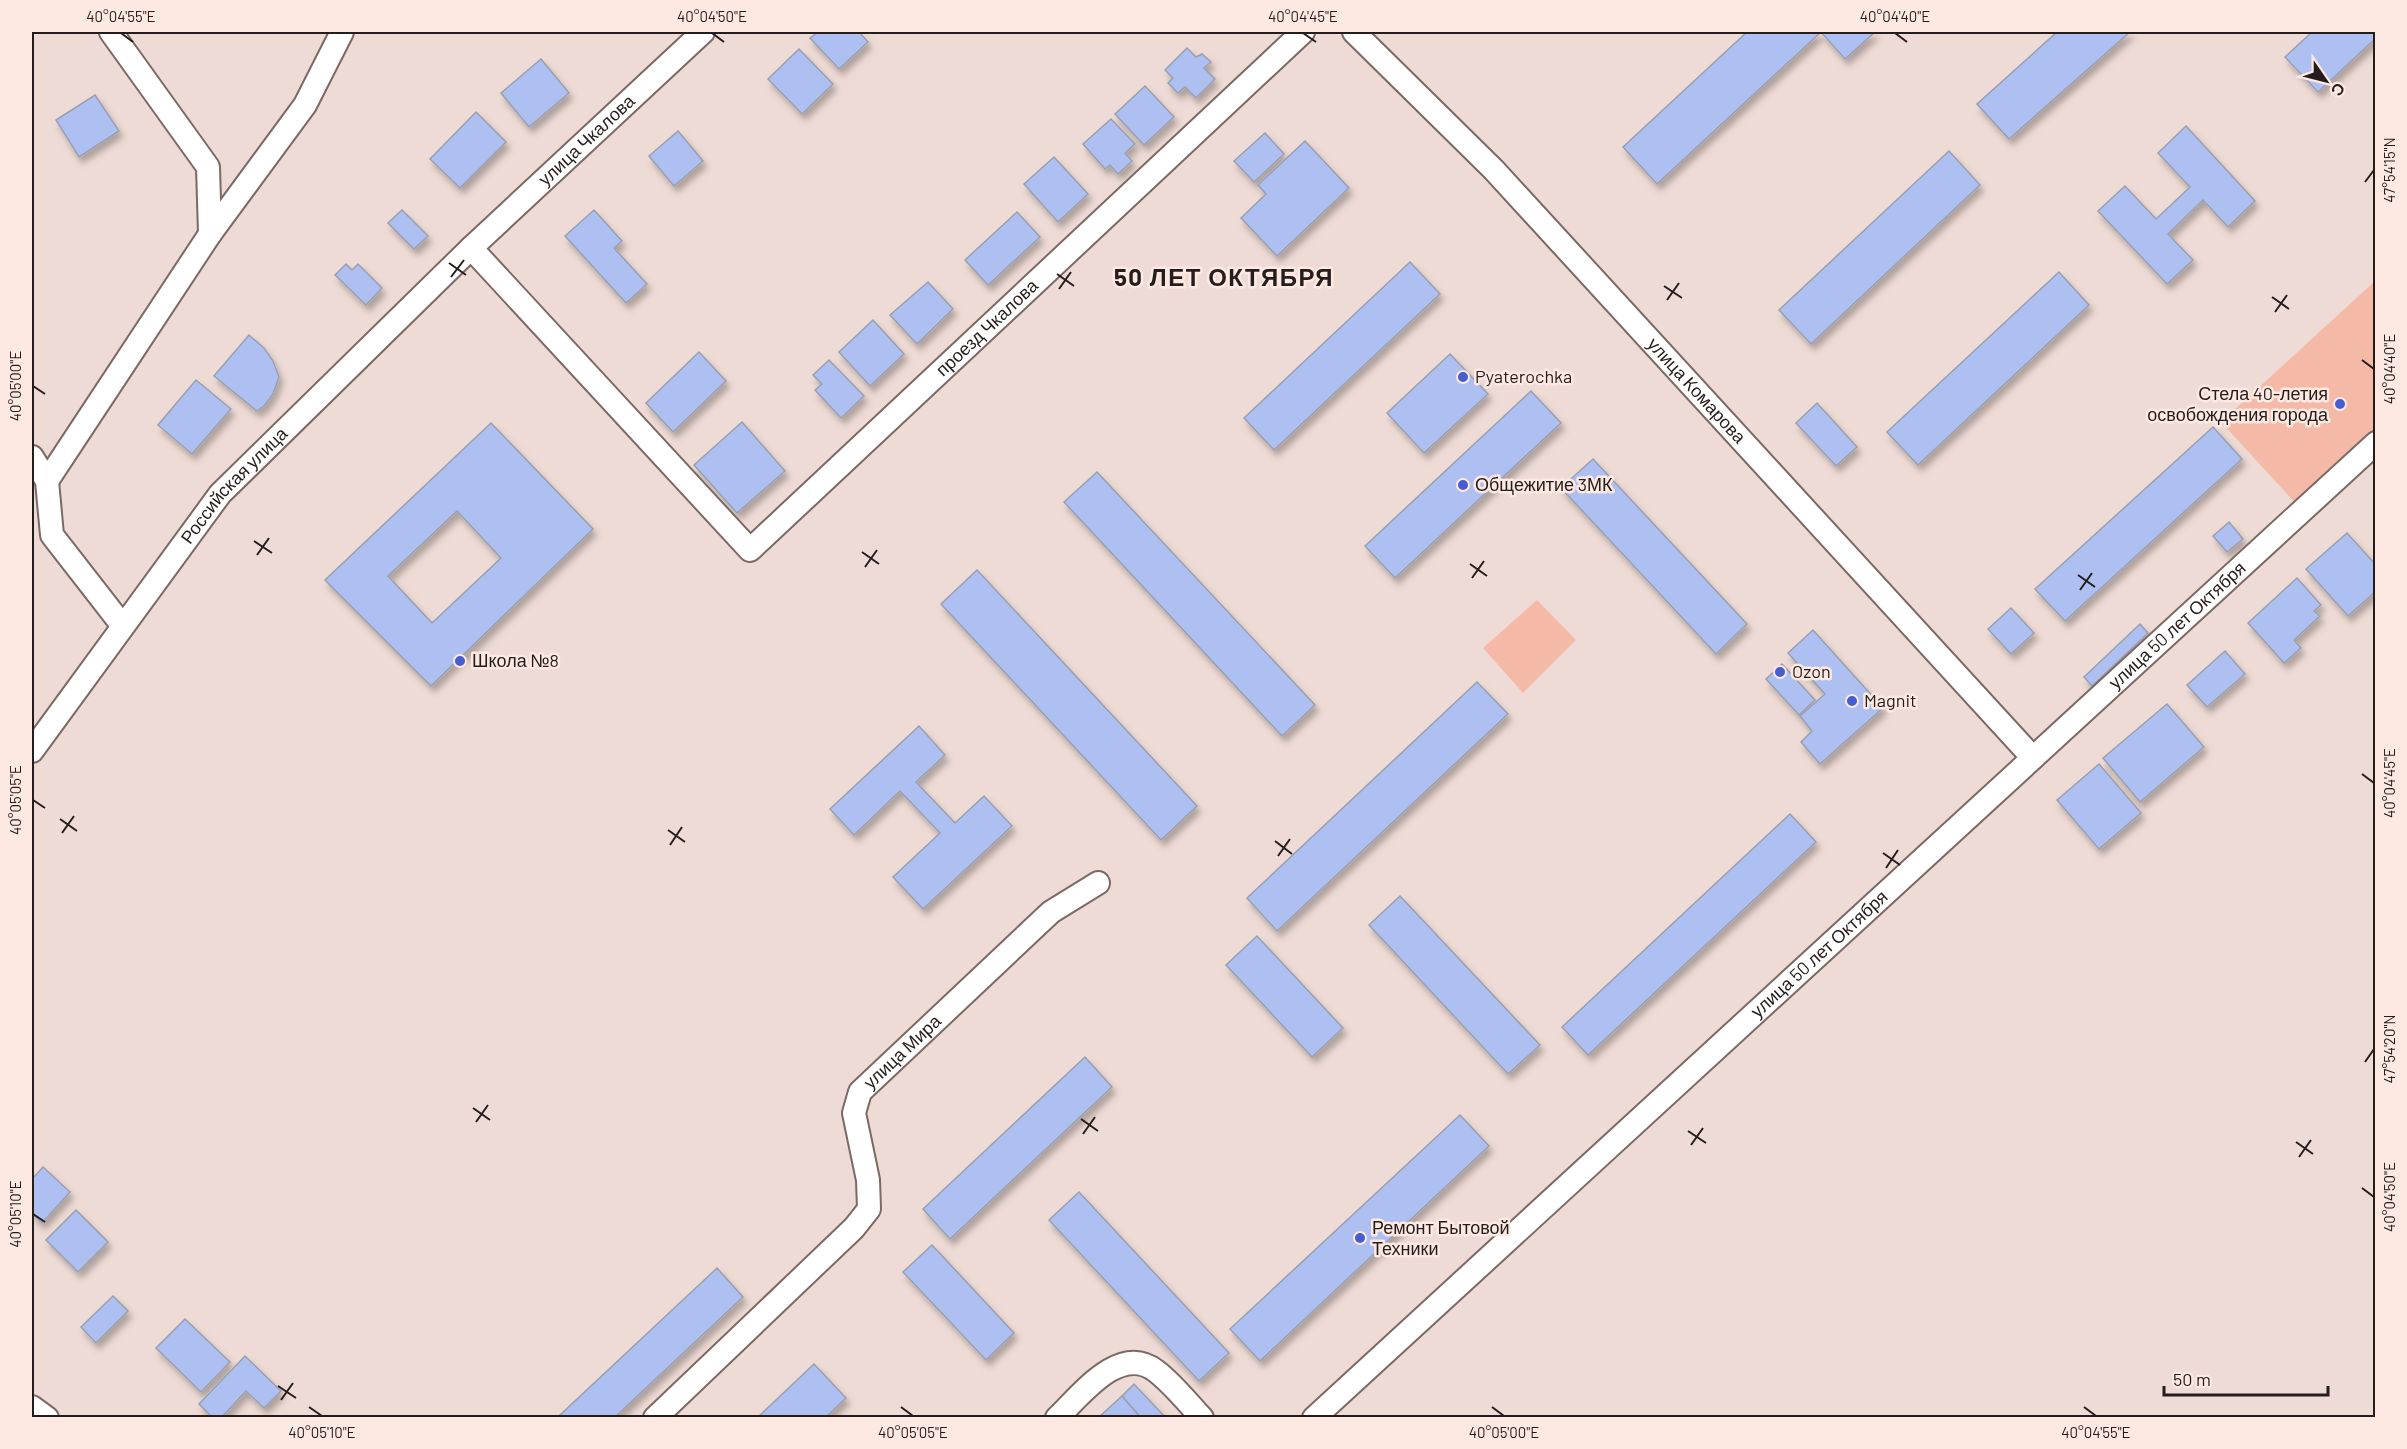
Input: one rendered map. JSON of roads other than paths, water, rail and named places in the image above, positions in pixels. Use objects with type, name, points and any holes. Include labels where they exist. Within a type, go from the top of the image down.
[{"type":"street","points":[[111,32],[208,166],[210,234]]},
{"type":"street","points":[[47,481],[210,234],[305,105],[342,32]]},
{"type":"street","name":"улица Чкалова","points":[[471,248],[702,32]]},
{"type":"street","name":"проезд Чкалова","points":[[471,248],[750,550],[1303,32]]},
{"type":"street","name":"улица Комарова","points":[[1354,32],[1494,170],[2032,758]]},
{"type":"street","name":"Российская улица","points":[[32,751],[220,494],[471,248]]},
{"type":"street","name":"улица 50 лет Октября","points":[[1314,1418],[2376,443]]},
{"type":"street","points":[[32,457],[47,481],[52,535],[122,625]]},
{"type":"street","name":"улица Мира","points":[[656,1418],[854,1228],[869,1209],[866,1161],[854,1113],[860,1092],[1051,912],[1098,883]]},
{"type":"street","points":[[1057,1418],[1101,1376],[1115,1366],[1130,1362],[1154,1369],[1202,1418]]},
{"type":"street","points":[[32,1407],[47,1418]]},
{"type":"place","name":"Pyaterochka","points":[[1463,377]]},
{"type":"place","name":"Стела 40-летия освобождения города","points":[[2340,404]]},
{"type":"place","name":"Общежитие 3МК","points":[[1463,485]]},
{"type":"place","name":"Школа №8","points":[[460,661]]},
{"type":"place","name":"Ozon","points":[[1780,672]]},
{"type":"place","name":"Magnit","points":[[1852,701]]},
{"type":"place","name":"Ремонт Бытовой Техники","points":[[1360,1238]]},
{"type":"district","name":"50 ЛЕТ ОКТЯБРЯ","points":[[1224,278]]}]
